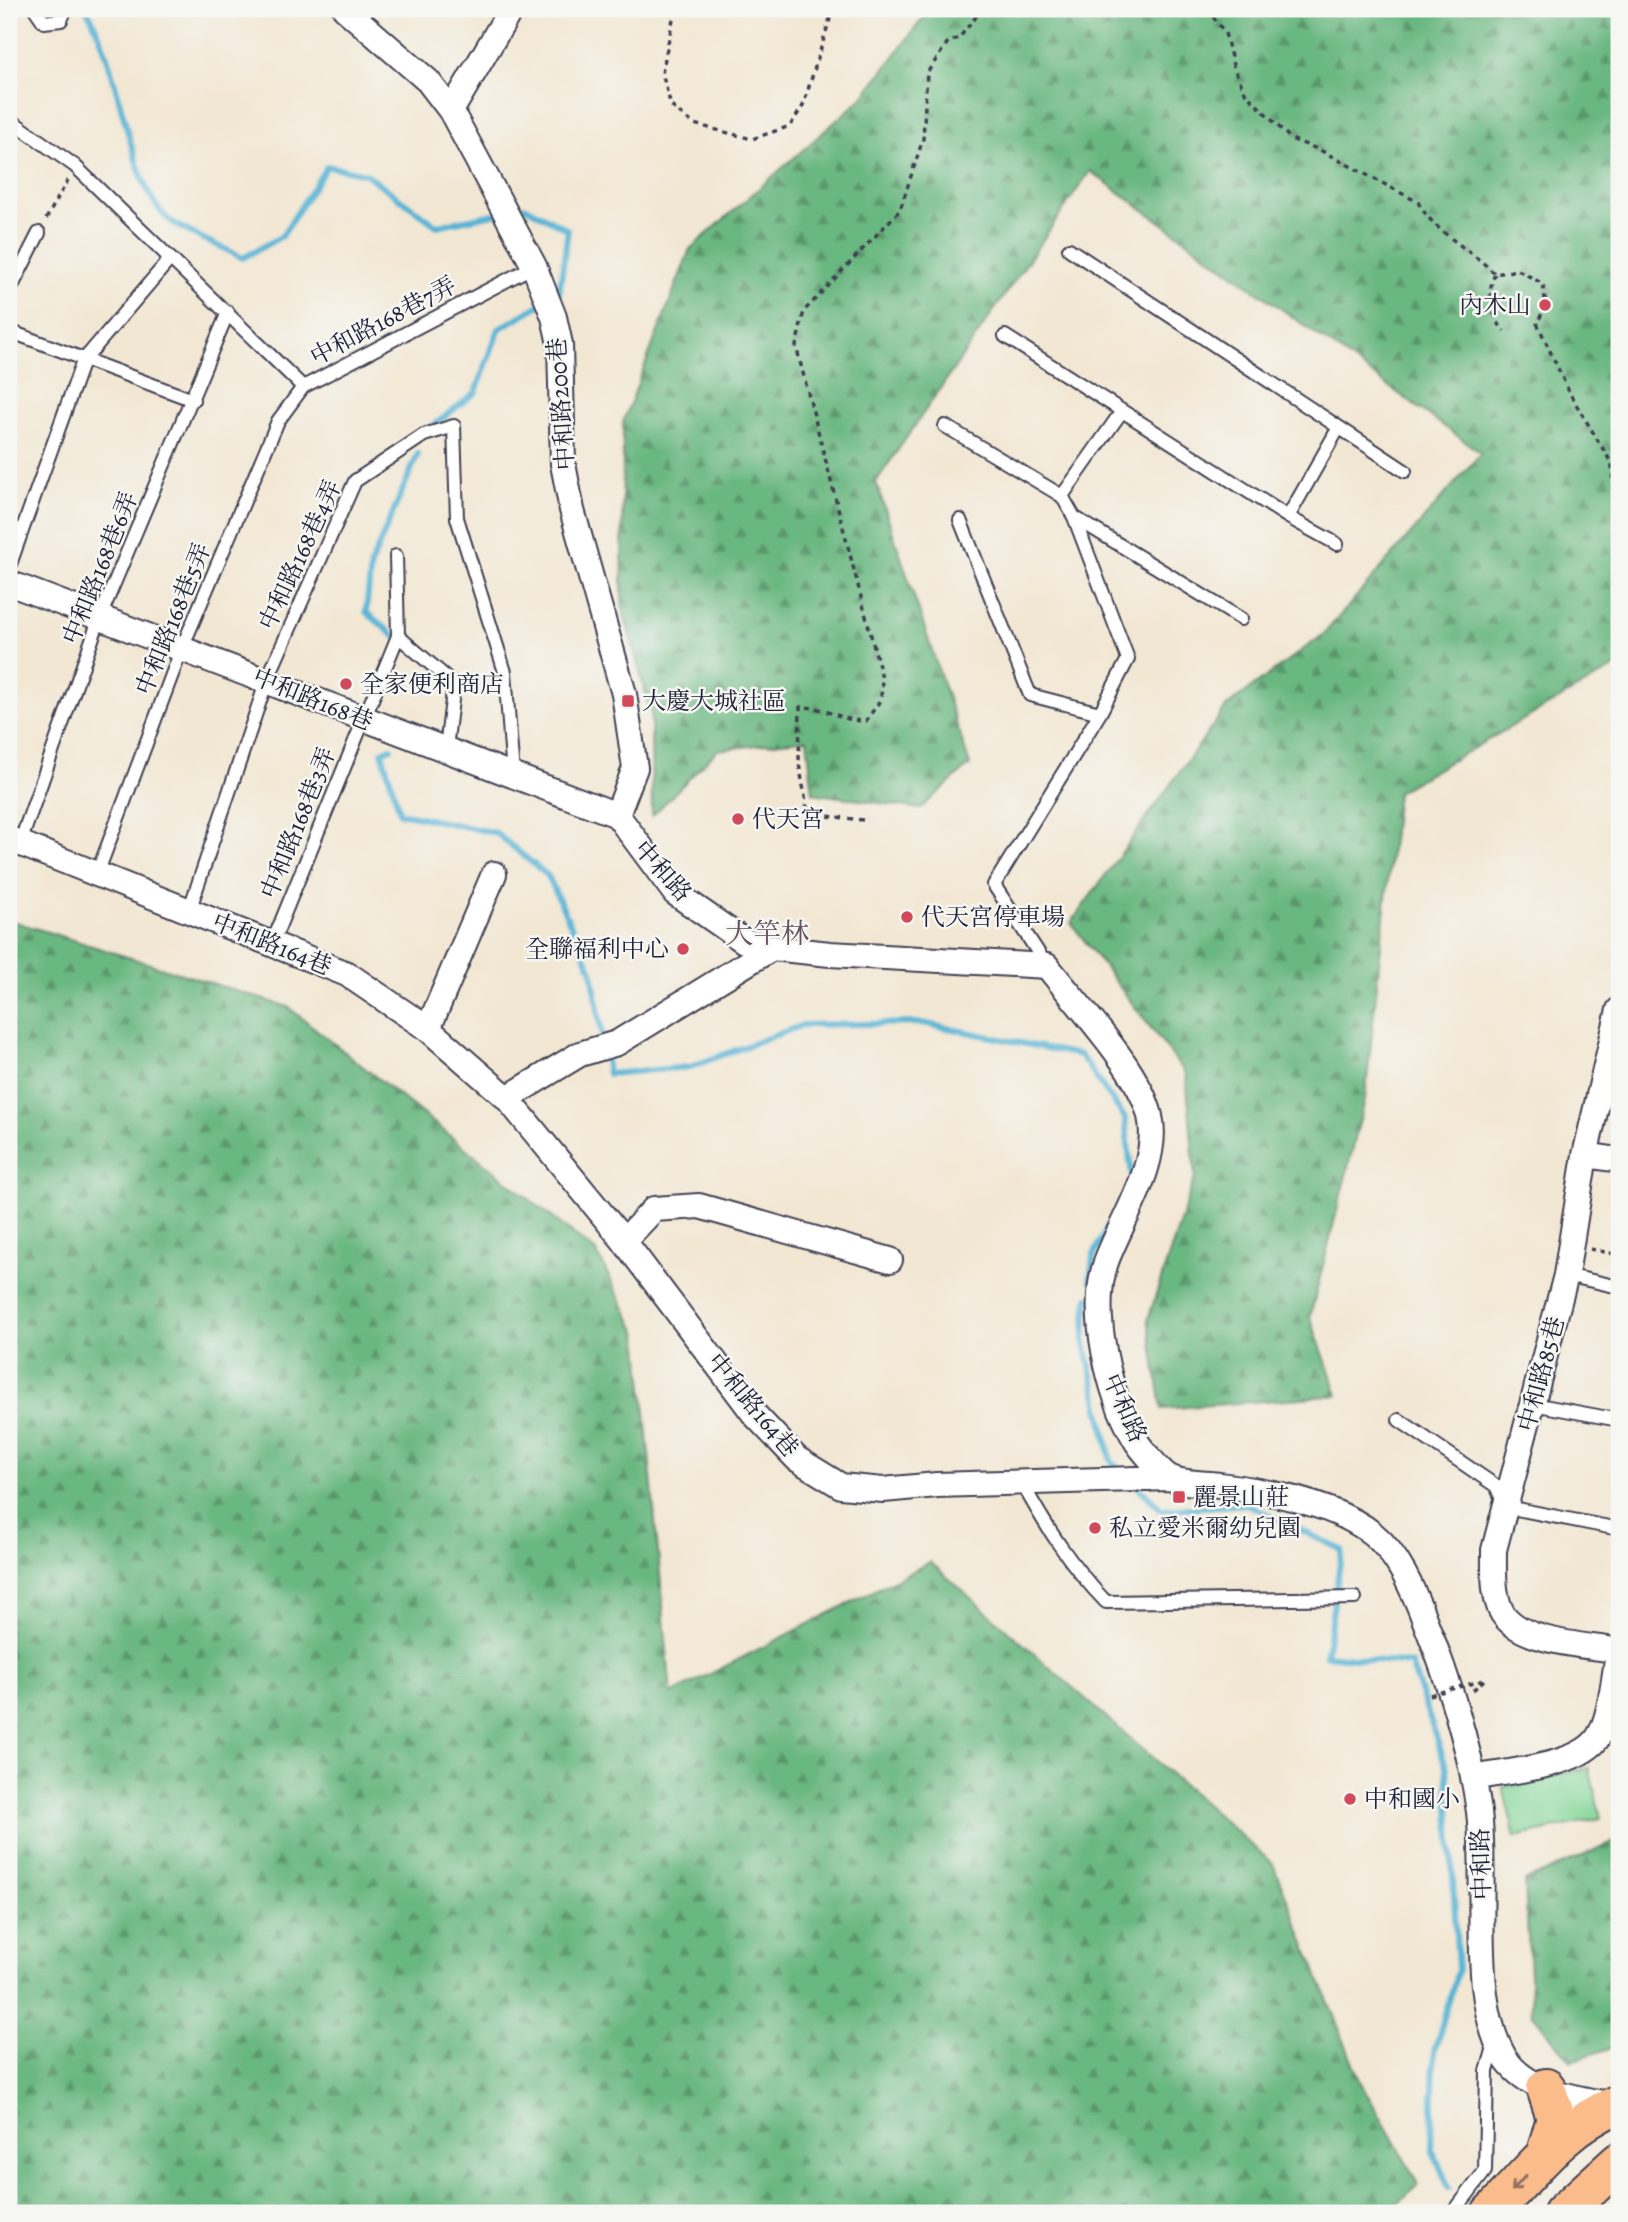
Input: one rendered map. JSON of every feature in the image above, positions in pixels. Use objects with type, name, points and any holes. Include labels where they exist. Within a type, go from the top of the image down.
[{"type":"main road","points":[[1546,2088],[1556,2118],[1546,2154]]},
{"type":"main road","points":[[1491,2213],[1546,2154],[1583,2122],[1618,2106]]},
{"type":"main road","points":[[1563,2213],[1619,2162]]},
{"type":"street","name":"中和路200巷","points":[[345,9],[428,81],[451,111],[538,277],[552,313],[560,344],[563,464],[572,510],[624,694],[635,768],[617,815]]},
{"type":"street","points":[[451,111],[512,9]]},
{"type":"street","name":"中和路168巷","points":[[9,583],[617,815]]},
{"type":"street","name":"中和路","points":[[617,815],[675,893],[744,941],[772,948],[1047,966],[1142,1090],[1152,1121],[1151,1140],[1139,1189],[1105,1266],[1100,1318],[1102,1356],[1135,1440],[1158,1478],[1255,1490],[1326,1509],[1373,1534],[1405,1575],[1426,1623],[1473,1778],[1479,1813],[1483,1873],[1483,1982],[1497,2039],[1506,2059],[1525,2078],[1546,2088],[1618,2106]]},
{"type":"street","name":"中和路164巷","points":[[15,841],[346,974],[428,1029],[507,1098],[624,1241],[755,1415],[797,1458],[841,1486],[883,1490],[1158,1478]]},
{"type":"street","points":[[428,1029],[494,874]]},
{"type":"street","points":[[507,1098],[580,1054],[617,1043],[772,948]]},
{"type":"street","name":"中和路85巷","points":[[1473,1778],[1570,1759],[1586,1751],[1598,1736],[1604,1722],[1619,1651],[1526,1634],[1504,1617],[1494,1584],[1494,1550],[1566,1275],[1585,1155],[1619,1010]]},
{"type":"street","points":[[1585,1155],[1619,1160]]},
{"type":"street","points":[[624,1241],[654,1209],[699,1206],[890,1260]]},
{"type":"lane","points":[[35,9],[44,22],[61,20],[66,9]]},
{"type":"lane","name":"中和路168巷7弄","points":[[9,119],[75,166],[303,387],[538,277]]},
{"type":"lane","points":[[9,292],[38,233]]},
{"type":"lane","points":[[1069,249],[1405,471]]},
{"type":"lane","points":[[9,567],[83,361],[170,259]]},
{"type":"lane","name":"中和路168巷6弄","points":[[15,841],[100,617],[228,312]]},
{"type":"lane","points":[[9,331],[83,361],[193,400]]},
{"type":"lane","points":[[1005,336],[1288,517],[1337,544]]},
{"type":"lane","name":"中和路168巷5弄","points":[[97,874],[182,648],[278,421],[303,387]]},
{"type":"lane","points":[[1062,496],[1122,411]]},
{"type":"lane","name":"中和路168巷4弄","points":[[189,911],[267,680],[355,481],[424,435],[454,426],[457,518],[505,672],[513,776]]},
{"type":"lane","points":[[945,426],[1062,496],[1074,517],[1128,659],[1100,713],[994,885],[1047,966]]},
{"type":"lane","points":[[1288,517],[1338,429]]},
{"type":"lane","points":[[1074,517],[1241,619]]},
{"type":"lane","points":[[960,520],[1030,695],[1100,713]]},
{"type":"lane","points":[[396,556],[398,636],[454,684],[446,748]]},
{"type":"lane","name":"中和路168巷3弄","points":[[272,944],[398,636]]},
{"type":"lane","points":[[1566,1275],[1619,1287]]},
{"type":"lane","points":[[1534,1404],[1619,1420]]},
{"type":"lane","points":[[1399,1420],[1496,1486],[1506,1507],[1619,1529]]},
{"type":"lane","points":[[1022,1483],[1050,1534],[1079,1575],[1106,1602],[1351,1598]]},
{"type":"lane","points":[[1453,2213],[1485,2171],[1487,2071],[1497,2039]]},
{"type":"path","points":[[675,9],[662,73],[671,106],[694,124],[752,139],[790,126],[803,106],[833,9]]},
{"type":"path","points":[[863,820],[808,814],[799,763],[800,707],[819,706],[854,722],[866,721],[881,699],[882,678],[796,346],[804,311],[900,209],[923,139],[927,73],[948,42],[959,38],[982,9]]},
{"type":"path","points":[[1207,9],[1225,33],[1234,69],[1246,94],[1291,139],[1320,150],[1418,202],[1427,219],[1478,256],[1495,274]]},
{"type":"path","points":[[38,233],[75,166]]},
{"type":"path","points":[[1495,274],[1518,270],[1543,284],[1546,306],[1537,323],[1570,394],[1612,464],[1613,489],[1619,502]]},
{"type":"path","points":[[1495,274],[1490,285],[1494,319],[1504,331]]},
{"type":"path","points":[[1430,1695],[1484,1680]]},
{"type":"green space","points":[[930,9],[1619,9],[1619,665],[1397,792],[1365,1100],[1310,1317],[1338,1395],[1162,1409],[1148,1319],[1195,1177],[1186,1074],[1071,923],[1227,706],[1324,634],[1481,453],[1090,171],[876,482],[970,765],[920,809],[813,793],[807,739],[717,750],[652,816],[651,714],[622,606],[623,422],[690,249],[862,98]]},
{"type":"green space","points":[[9,920],[288,1007],[597,1253],[638,1334],[671,1694],[930,1562],[1273,1864],[1361,2083],[1419,2185],[1387,2213],[9,2213]]},
{"type":"green space","points":[[1589,1768],[1601,1818],[1515,1837],[1503,1787]]},
{"type":"green space","points":[[1619,1840],[1619,2045],[1571,2061],[1532,2013],[1525,1881]]},
{"type":"waterway","points":[[86,9],[98,31],[107,58],[142,178],[153,201],[167,218],[193,234],[243,258],[282,236],[327,166],[366,174],[437,226],[499,213]]},
{"type":"waterway","points":[[510,211],[526,207],[568,230],[559,294],[553,297]]},
{"type":"waterway","points":[[429,429],[476,392],[499,329],[543,303]]},
{"type":"waterway","points":[[397,638],[366,612],[371,564],[418,454]]},
{"type":"waterway","points":[[391,748],[382,752],[400,813],[496,833],[548,876],[592,971],[603,1041]]},
{"type":"waterway","points":[[605,1052],[608,1074],[690,1067],[803,1025],[922,1023],[1080,1055],[1125,1118],[1132,1178]]},
{"type":"waterway","points":[[1090,1281],[1093,1257],[1110,1222]]},
{"type":"waterway","points":[[1088,1298],[1084,1339],[1111,1461],[1122,1472]]},
{"type":"waterway","points":[[1138,1487],[1162,1510],[1247,1504],[1342,1550],[1326,1655],[1411,1664],[1447,1769],[1458,1970],[1434,2052],[1432,2149],[1449,2188]]},
{"type":"place","name":"內木山","points":[[1545,305]]},
{"type":"place","name":"全家便利商店","points":[[346,684]]},
{"type":"place","name":"大慶大城社區","points":[[628,701]]},
{"type":"place","name":"代天宮","points":[[738,819]]},
{"type":"place","name":"代天宮停車場","points":[[907,917]]},
{"type":"place","name":"全聯福利中心","points":[[683,949]]},
{"type":"place","name":"麗景山莊","points":[[1179,1497]]},
{"type":"place","name":"私立愛米爾幼兒園","points":[[1095,1528]]},
{"type":"place","name":"中和國小","points":[[1350,1799]]},
{"type":"district","name":"大竿林","points":[[767,934]]}]
